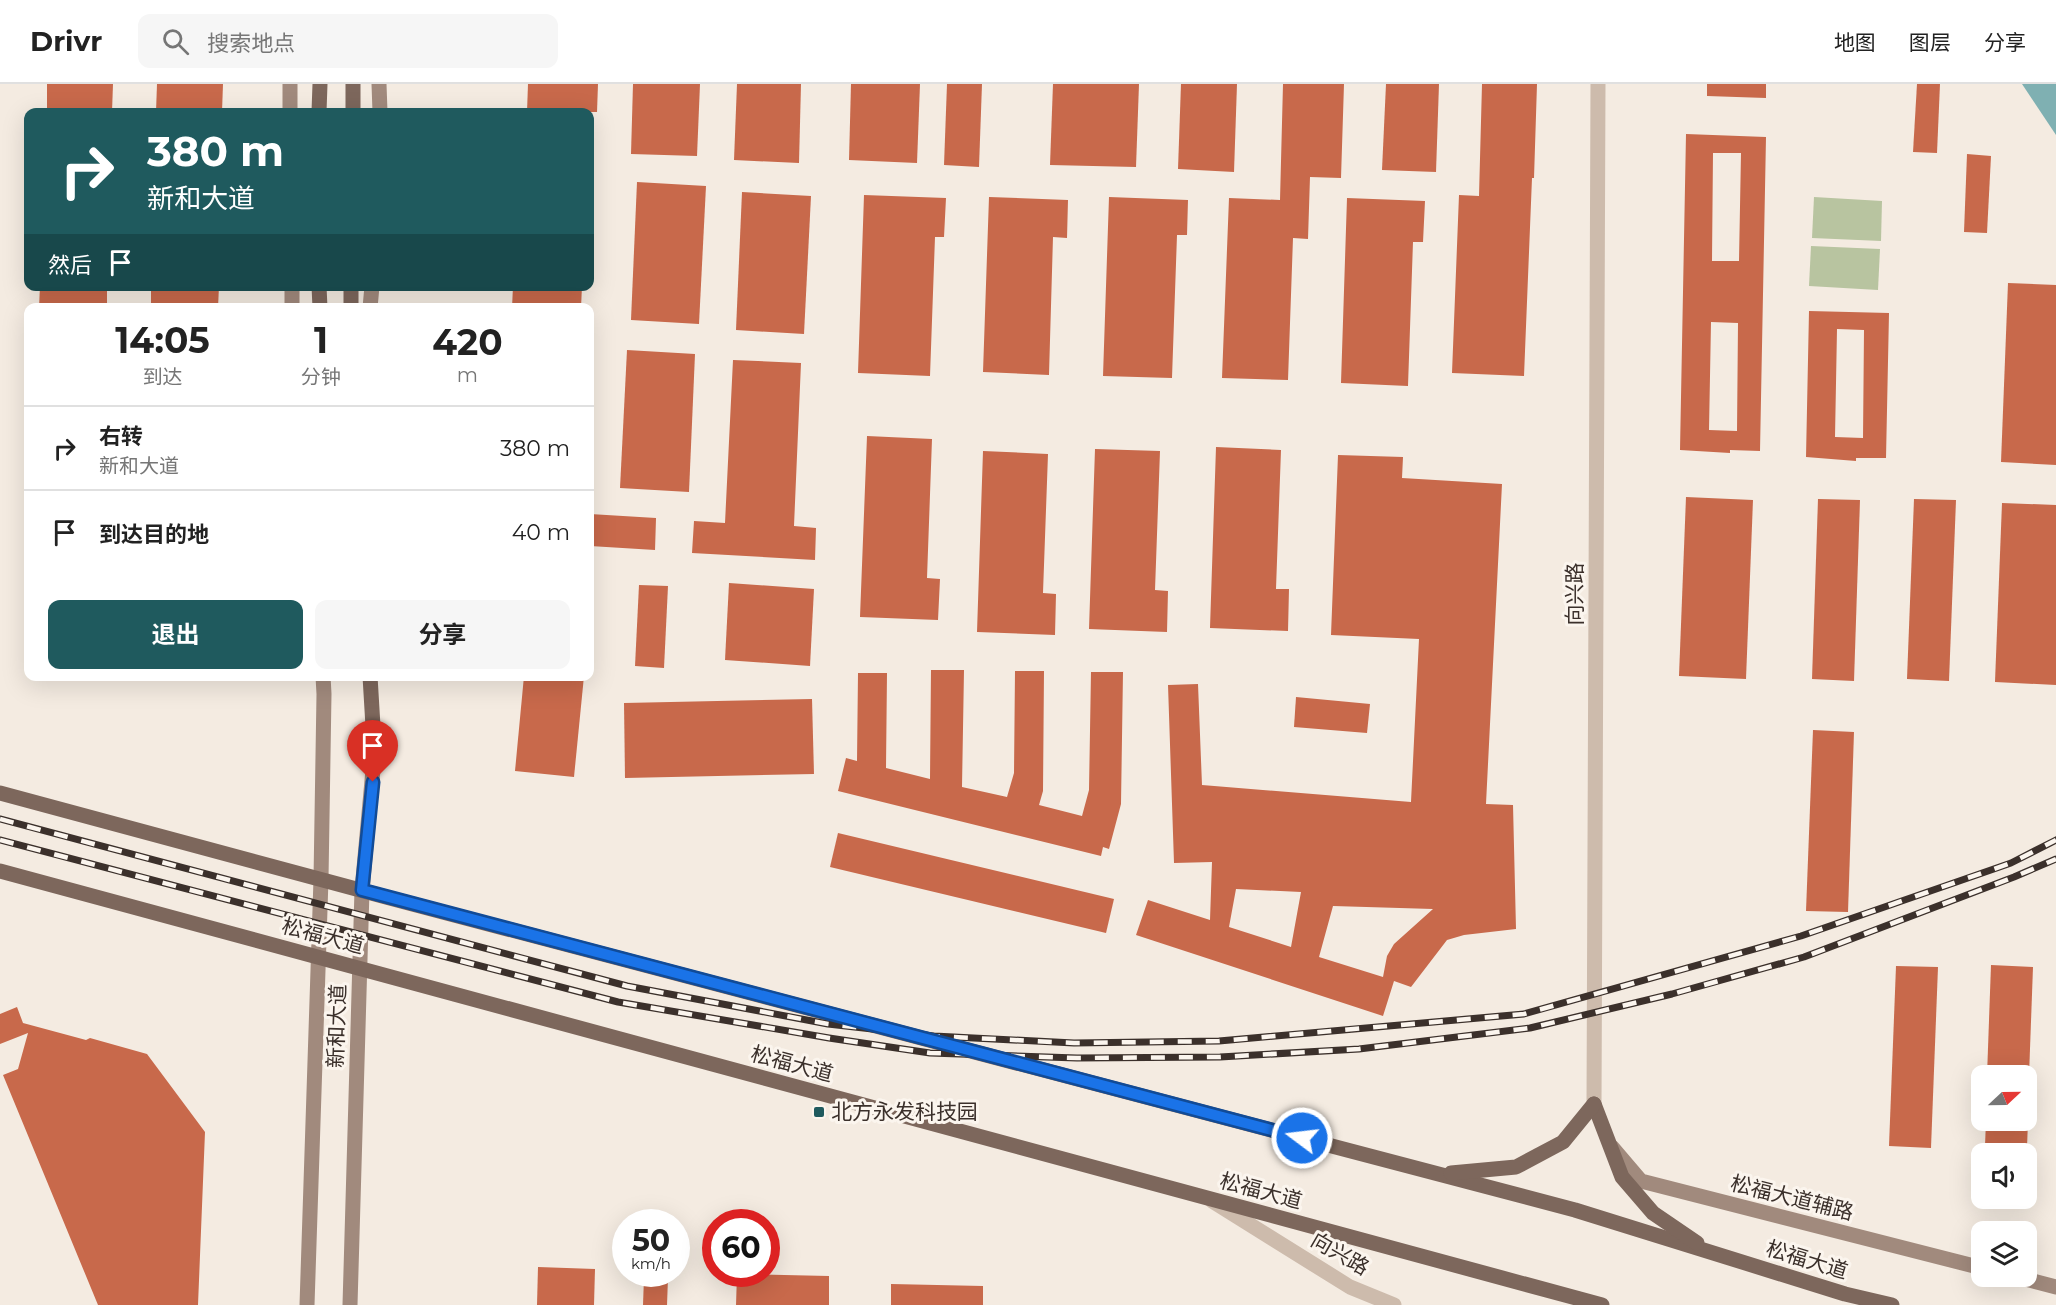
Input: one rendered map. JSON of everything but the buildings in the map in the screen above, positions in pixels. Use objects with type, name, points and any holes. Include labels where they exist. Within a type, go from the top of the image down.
[{"type":"main road","points":[[290,84],[290,108]]},
{"type":"main road","points":[[319,108],[320,84]]},
{"type":"main road","points":[[353,84],[353,108]]},
{"type":"main road","points":[[379,84],[380,108]]},
{"type":"main road","name":"新和大道","points":[[307,1305],[321,879],[323,681]]},
{"type":"main road","name":"新和大道","points":[[350,1305],[362,890],[375,760],[372,681]]},
{"type":"main road","name":"松福大道","points":[[0,793],[1575,1210],[1845,1294],[1892,1305]]},
{"type":"main road","name":"松福大道","points":[[0,871],[1602,1305]]},
{"type":"main road","name":"松福大道","points":[[1594,1104],[1607,1143],[1622,1177],[1653,1213],[1710,1252]]},
{"type":"main road","name":"松福大道","points":[[1439,1174],[1516,1167],[1563,1142],[1594,1104]]},
{"type":"main road","name":"松福大道辅路","points":[[1607,1143],[1641,1181],[1971,1265]]},
{"type":"main road","points":[[2037,1282],[2056,1287]]},
{"type":"street","name":"向兴路","points":[[1594,1104],[1598,84]]},
{"type":"street","name":"向兴路","points":[[1207,1198],[1350,1287],[1394,1305]]},
{"type":"green space","points":[[1814,197],[1882,201],[1881,241],[1812,238]]},
{"type":"green space","points":[[1811,246],[1880,249],[1878,290],[1809,286]]},
{"type":"water","points":[[2022,84],[2056,84],[2056,135]]},
{"type":"railway","points":[[0,819],[627,986],[828,1024],[934,1036],[1074,1043],[1219,1041],[1524,1014],[1801,936],[2011,863],[2056,840]]},
{"type":"railway","points":[[0,840],[618,1002],[930,1053],[1077,1058],[1220,1057],[1359,1049],[1530,1028],[1672,994],[1804,957],[2056,859]]},
{"type":"place","name":"北方永发科技园","points":[[819,1112]]},
{"type":"route","points":[[373,782],[362,890],[1302,1138]]}]
